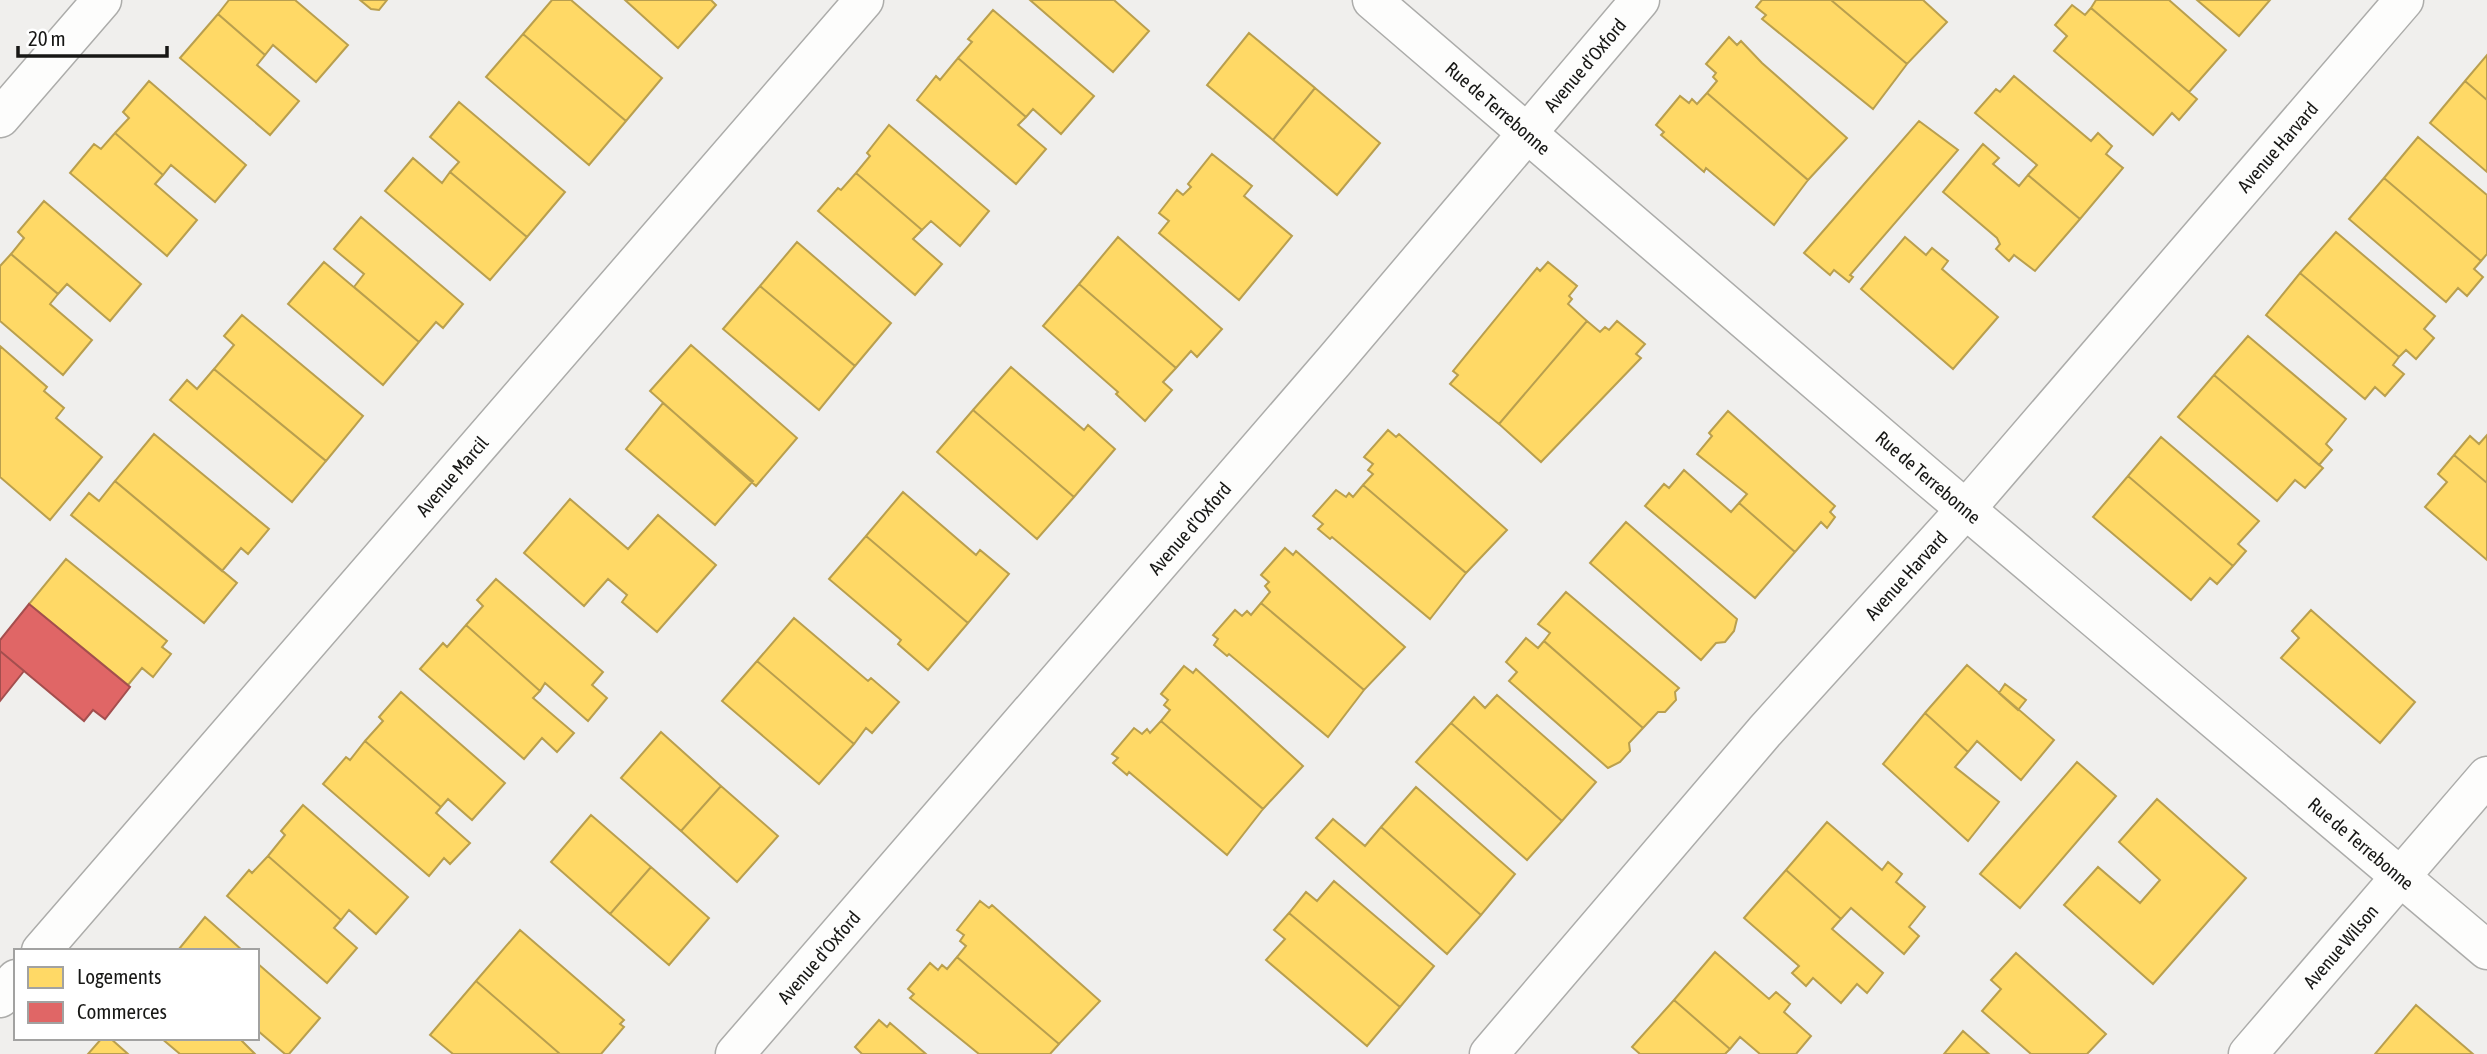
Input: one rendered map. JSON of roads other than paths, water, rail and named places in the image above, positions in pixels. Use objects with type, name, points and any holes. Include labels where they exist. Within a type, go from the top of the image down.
[{"type":"street","points":[[0,118],[103,0]]},
{"type":"street","name":"Avenue Marcil","points":[[43,949],[864,0]]},
{"type":"street","name":"Rue de Terrebonne","points":[[1372,0],[1966,509],[2487,950]]},
{"type":"street","name":"Avenue d'Oxford","points":[[735,1054],[1335,360],[1640,0]]},
{"type":"street","name":"Avenue Harvard","points":[[1489,1054],[1765,732],[1966,509],[2404,0]]},
{"type":"street","name":"Avenue Wilson","points":[[2248,1054],[2487,776]]},
{"type":"street","points":[[0,998],[14,981]]}]
